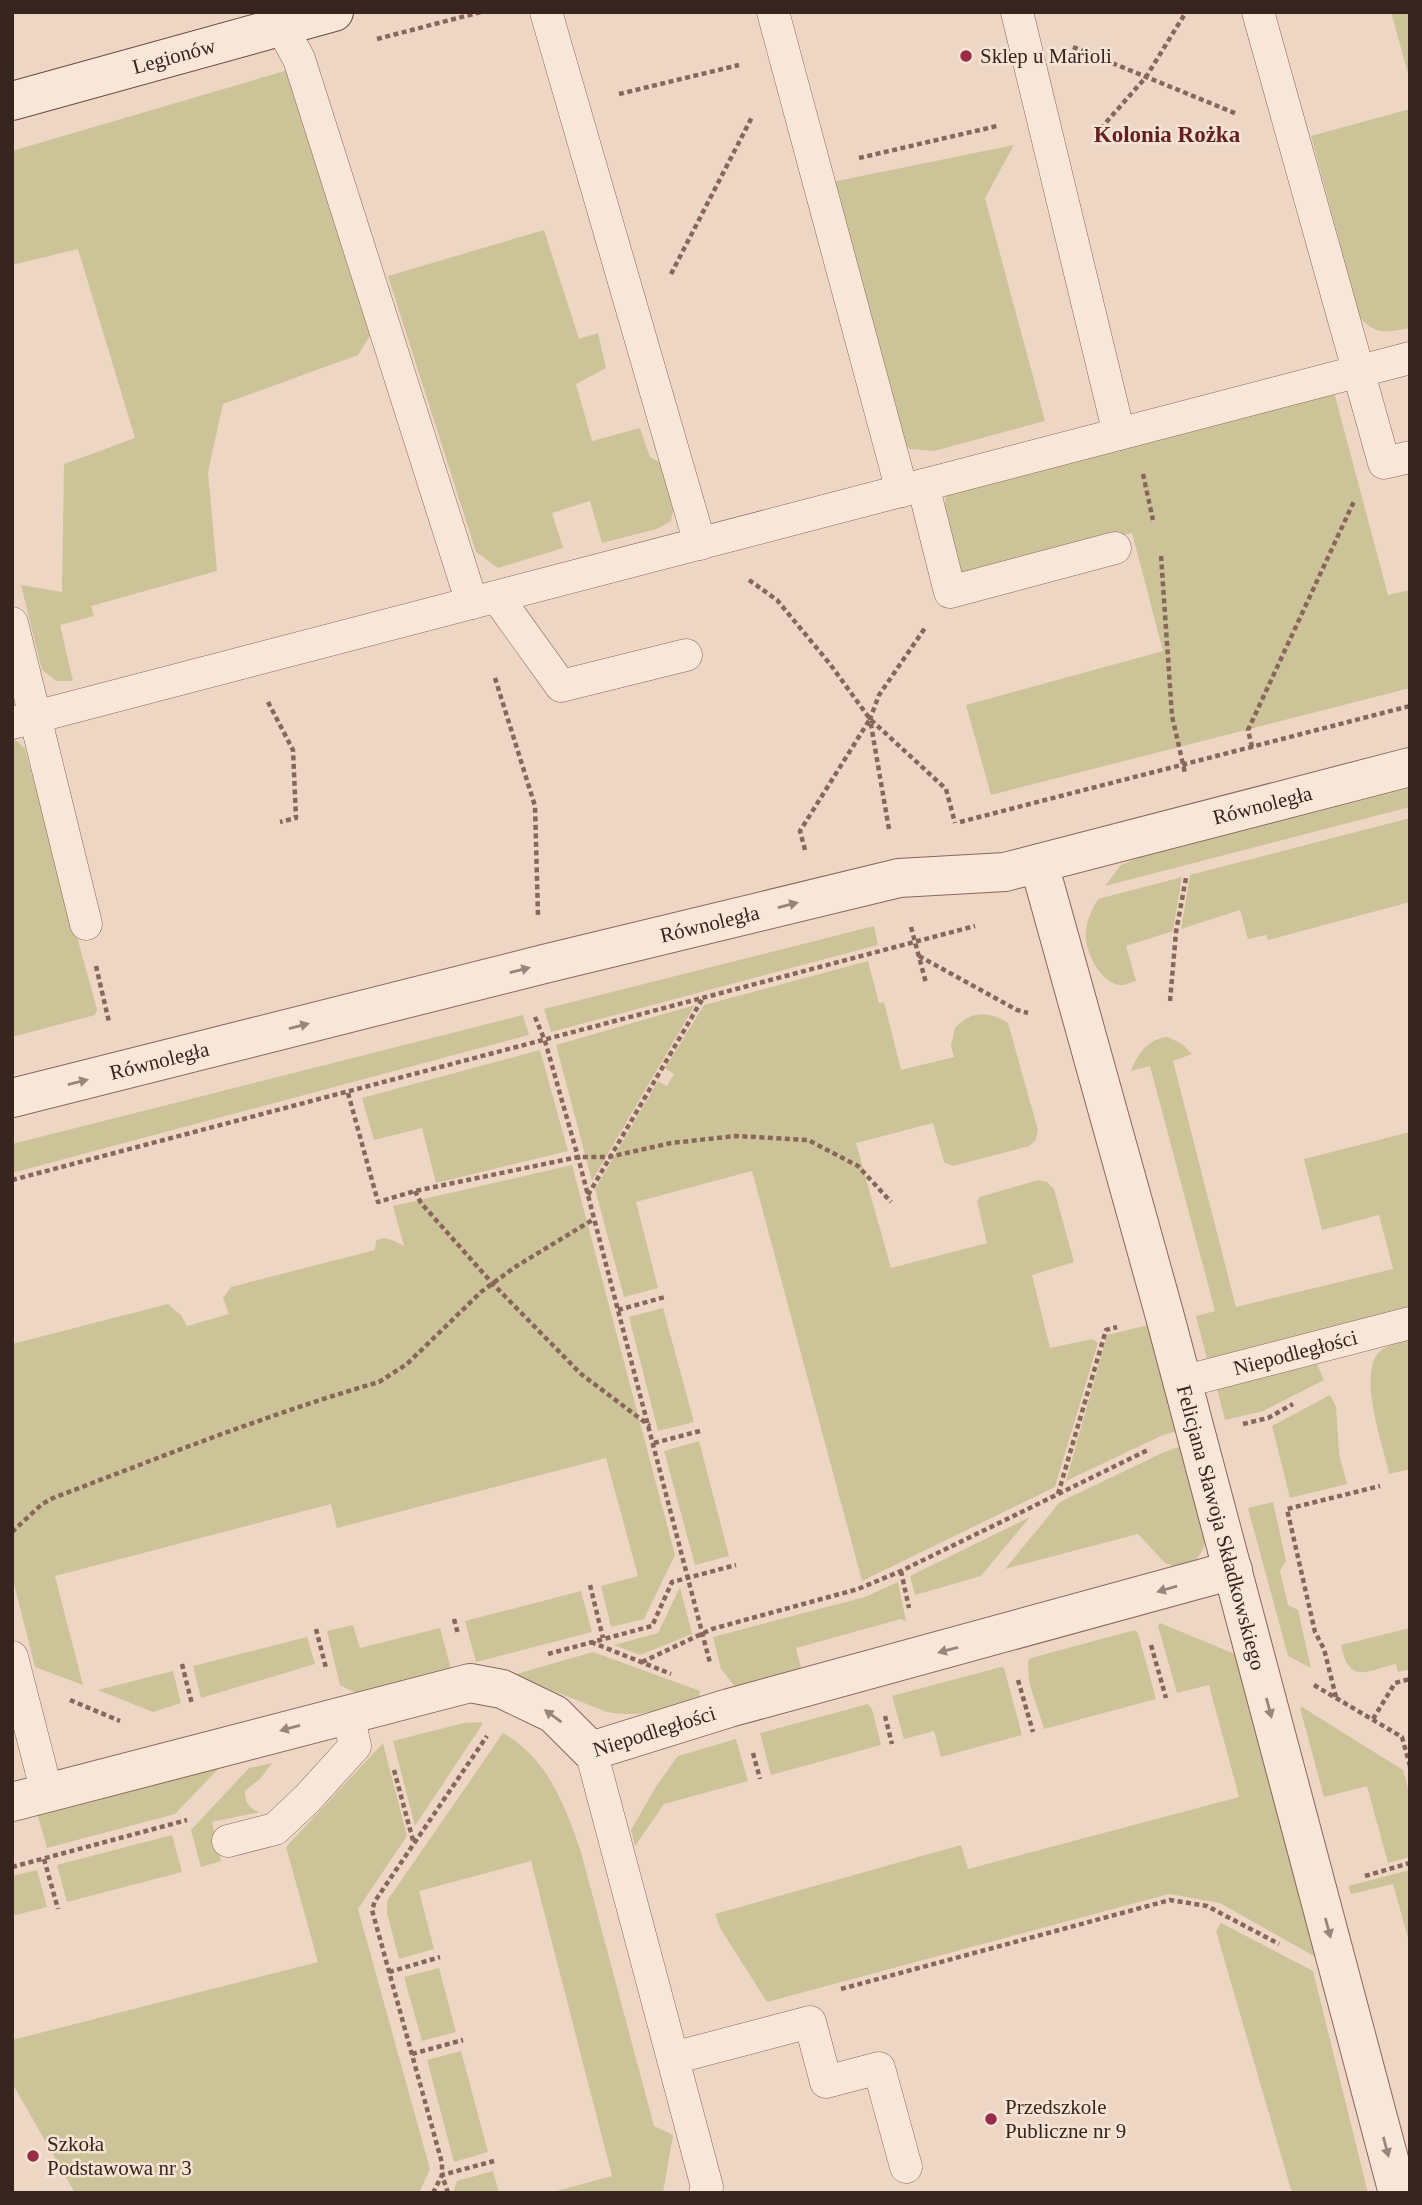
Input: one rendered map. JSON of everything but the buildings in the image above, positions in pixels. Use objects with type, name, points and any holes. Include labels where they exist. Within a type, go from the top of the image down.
[{"type":"street","name":"Legionów","points":[[12,101],[334,12]]},
{"type":"street","name":"Równoległa","points":[[12,1098],[544,964],[900,878],[1004,872],[1410,767]]},
{"type":"street","name":"Felicjana Sławoja Składkowskiego","points":[[1039,864],[1197,1435],[1398,2193]]},
{"type":"street","name":"Niepodległości","points":[[30,1798],[470,1683],[502,1689],[554,1714],[591,1751],[729,1708],[1233,1570]]},
{"type":"lane","points":[[546,12],[700,544]]},
{"type":"lane","points":[[773,12],[815,168],[913,488],[950,592],[1115,548]]},
{"type":"lane","points":[[1258,12],[1359,371],[1397,460]]},
{"type":"lane","points":[[1019,19],[1057,177],[1126,432]]},
{"type":"lane","points":[[281,26],[299,59],[485,600],[561,686],[686,655]]},
{"type":"lane","points":[[24,720],[1410,358]]},
{"type":"lane","points":[[12,624],[24,720],[86,924]]},
{"type":"lane","name":"Niepodległości","points":[[1182,1381],[1410,1323]]},
{"type":"lane","points":[[12,1657],[30,1798]]},
{"type":"lane","points":[[228,1841],[275,1829],[307,1799],[355,1746],[348,1714]]},
{"type":"lane","points":[[591,1751],[707,2187],[705,2193]]},
{"type":"lane","points":[[673,2058],[810,2022],[827,2081],[879,2068],[906,2167]]},
{"type":"path","points":[[1057,177],[1146,77],[1186,12]]},
{"type":"path","points":[[1019,19],[1146,77],[1293,136]]},
{"type":"path","points":[[573,105],[785,54]]},
{"type":"path","points":[[669,278],[785,54]]},
{"type":"path","points":[[815,168],[1009,123]]},
{"type":"path","points":[[1126,432],[1155,530]]},
{"type":"path","points":[[1252,747],[1248,730],[1359,489],[1397,460]]},
{"type":"path","points":[[700,544],[777,600],[830,664],[870,719],[946,789],[955,823]]},
{"type":"path","points":[[1161,555],[1172,716],[1184,764]]},
{"type":"path","points":[[808,861],[800,831],[870,719],[879,695],[950,592]]},
{"type":"path","points":[[485,600],[534,806],[536,909],[544,964],[534,1012],[579,1157],[650,1426],[701,1635]]},
{"type":"path","points":[[246,662],[293,750],[296,818],[280,822]]},
{"type":"path","points":[[870,719],[891,840]]},
{"type":"path","points":[[1170,1002],[1176,932],[1188,871]]},
{"type":"path","points":[[12,1180],[976,926]]},
{"type":"path","points":[[918,956],[1017,1010],[1086,1030]]},
{"type":"path","points":[[102,994],[110,1026]]},
{"type":"path","points":[[588,1196],[704,998]]},
{"type":"path","points":[[348,1093],[378,1202],[415,1191],[579,1157],[609,1157],[671,1143],[736,1136],[808,1140],[858,1166],[891,1202]]},
{"type":"path","points":[[415,1191],[421,1203],[492,1283],[581,1374],[650,1426]]},
{"type":"path","points":[[12,1532],[42,1504],[53,1498],[230,1429],[379,1382],[394,1373],[492,1283],[594,1219]]},
{"type":"path","points":[[618,1310],[665,1297]]},
{"type":"path","points":[[1058,1494],[1105,1330],[1164,1313]]},
{"type":"path","points":[[642,1662],[712,1629],[869,1585],[901,1572],[1154,1447],[1268,1418],[1303,1399]]},
{"type":"path","points":[[654,1443],[700,1431]]},
{"type":"path","points":[[1336,1698],[1324,1649],[1315,1632],[1286,1509],[1380,1486]]},
{"type":"path","points":[[590,1584],[603,1638],[652,1626],[672,1582],[736,1565]]},
{"type":"path","points":[[316,1629],[326,1669]]},
{"type":"path","points":[[1148,1633],[1166,1698]]},
{"type":"path","points":[[590,1642],[673,1675]]},
{"type":"path","points":[[1254,1652],[1402,1737],[1410,1766]]},
{"type":"path","points":[[182,1664],[192,1705]]},
{"type":"path","points":[[1017,1675],[1033,1732]]},
{"type":"path","points":[[1373,1719],[1395,1683],[1410,1679]]},
{"type":"path","points":[[448,2193],[372,1910],[375,1901],[501,1715],[502,1689]]},
{"type":"path","points":[[44,1858],[58,1909]]},
{"type":"path","points":[[1364,1876],[1410,1863]]},
{"type":"path","points":[[838,1989],[1170,1900],[1207,1906],[1317,1965],[1339,1970]]},
{"type":"path","points":[[389,1972],[440,1957]]},
{"type":"path","points":[[412,2054],[463,2040]]},
{"type":"path","points":[[433,2193],[443,2175],[495,2161]]},
{"type":"shaded area","points":[[1391,12],[1410,12],[1410,81]]},
{"type":"shaded area","points":[[288,70],[374,329],[358,355],[223,404],[208,472],[217,571],[91,606],[94,616],[60,625],[73,681],[56,681],[42,670],[21,585],[62,592],[64,464],[135,438],[78,249],[12,265],[12,151]]},
{"type":"shaded area","points":[[1410,109],[1410,328],[1383,331],[1372,328],[1360,318],[1311,136]]},
{"type":"shaded area","points":[[1014,145],[985,198],[1045,421],[934,451],[910,449],[898,439],[832,182]]},
{"type":"shaded area","points":[[544,230],[579,339],[598,333],[606,368],[576,384],[592,441],[640,428],[650,457],[669,468],[676,496],[671,521],[657,529],[602,543],[590,501],[552,513],[563,548],[498,568],[476,552],[388,276]]},
{"type":"shaded area","points":[[1334,392],[1388,595],[1410,590],[1410,688],[991,795],[966,705],[1163,651],[1132,533],[961,577],[945,507],[946,494]]},
{"type":"shaded area","points":[[12,740],[25,749],[97,1009],[95,1015],[12,1037]]},
{"type":"shaded area","points":[[1410,788],[1410,807],[1105,886],[1121,865],[1138,858]]},
{"type":"shaded area","points":[[1410,818],[1410,902],[1268,940],[1266,935],[1248,939],[1240,910],[1181,929],[1190,875]]},
{"type":"shaded area","points":[[1182,877],[1173,931],[1126,946],[1136,981],[1122,985],[1106,979],[1094,964],[1086,938],[1089,919],[1098,899]]},
{"type":"shaded area","points":[[874,926],[878,945],[551,1032],[544,1009]]},
{"type":"shaded area","points":[[868,961],[879,1003],[884,1002],[901,1070],[954,1057],[951,1045],[955,1028],[974,1015],[994,1016],[1008,1023],[1038,1130],[1036,1140],[1029,1146],[953,1166],[944,1162],[933,1123],[856,1143],[891,1268],[987,1243],[977,1201],[980,1197],[1038,1180],[1047,1182],[1054,1189],[1074,1262],[1032,1275],[1050,1348],[1092,1339],[1098,1343],[1055,1487],[862,1581],[752,1171],[636,1202],[658,1288],[624,1297],[595,1189],[658,1081],[667,1086],[674,1074],[665,1068],[704,1005]]},
{"type":"shaded area","points":[[695,1005],[592,1181],[556,1045]]},
{"type":"shaded area","points":[[523,1015],[529,1035],[12,1173],[12,1144]]},
{"type":"shaded area","points":[[1168,1037],[1182,1044],[1192,1054],[1173,1061],[1236,1307],[1393,1269],[1379,1215],[1322,1230],[1304,1159],[1410,1132],[1410,1307],[1207,1359],[1196,1316],[1215,1311],[1150,1066],[1131,1071],[1145,1048],[1155,1040]]},
{"type":"shaded area","points":[[540,1050],[568,1151],[436,1183],[422,1128],[374,1140],[362,1098]]},
{"type":"shaded area","points":[[572,1165],[675,1555],[644,1619],[611,1627],[601,1586],[638,1576],[606,1458],[337,1528],[331,1504],[55,1576],[83,1685],[35,1667],[12,1576],[12,1344],[168,1304],[181,1315],[187,1326],[229,1314],[223,1298],[231,1287],[375,1250],[376,1241],[383,1238],[404,1246],[393,1206]]},
{"type":"shaded area","points":[[663,1308],[694,1422],[658,1431],[629,1317]]},
{"type":"shaded area","points":[[1148,1325],[1177,1431],[1163,1435],[1066,1481],[1107,1335]]},
{"type":"shaded area","points":[[1410,1340],[1410,1469],[1389,1474],[1372,1397],[1372,1367],[1376,1356],[1383,1349]]},
{"type":"shaded area","points":[[1317,1364],[1324,1380],[1263,1411],[1225,1420],[1217,1389]]},
{"type":"shaded area","points":[[1330,1395],[1336,1407],[1339,1454],[1347,1484],[1290,1498],[1272,1426]]},
{"type":"shaded area","points":[[699,1441],[729,1556],[695,1565],[664,1451]]},
{"type":"shaded area","points":[[1181,1446],[1206,1539],[1201,1553],[1191,1563],[1182,1569],[1165,1563],[1138,1534],[1005,1569],[1060,1502]]},
{"type":"shaded area","points":[[1273,1502],[1286,1561],[1280,1571],[1288,1605],[1298,1610],[1311,1668],[1288,1656],[1248,1508]]},
{"type":"shaded area","points":[[1030,1517],[981,1576],[915,1595],[910,1576]]},
{"type":"shaded area","points":[[898,1582],[906,1621],[901,1619],[796,1648],[802,1672],[738,1690],[721,1669],[713,1637],[865,1597]]},
{"type":"shaded area","points":[[680,1587],[692,1634],[640,1655],[614,1645],[658,1633]]},
{"type":"shaded area","points":[[581,1591],[592,1632],[476,1662],[465,1621]]},
{"type":"shaded area","points":[[1160,1623],[1235,1654],[1319,1959],[1220,1903],[1169,1894],[767,2002],[720,1928],[715,1914],[961,1845],[968,1869],[1239,1797],[1209,1685],[1177,1693],[1158,1626]]},
{"type":"shaded area","points":[[353,1625],[360,1648],[440,1628],[451,1669],[358,1694],[340,1685],[327,1631]]},
{"type":"shaded area","points":[[1410,1628],[1410,1669],[1398,1672],[1396,1664],[1360,1672],[1349,1666],[1344,1658],[1341,1645]]},
{"type":"shaded area","points":[[1135,1630],[1156,1699],[1044,1729],[1029,1682],[1028,1661]]},
{"type":"shaded area","points":[[307,1637],[315,1664],[201,1698],[193,1666]]},
{"type":"shaded area","points":[[593,1652],[700,1691],[699,1700],[665,1709],[619,1714],[607,1712],[513,1675]]},
{"type":"shaded area","points":[[1004,1668],[1022,1735],[941,1757],[934,1731],[904,1739],[892,1696]]},
{"type":"shaded area","points":[[173,1671],[181,1703],[153,1712],[98,1690]]},
{"type":"shaded area","points":[[868,1704],[872,1709],[881,1745],[771,1775],[760,1733]]},
{"type":"shaded area","points":[[1300,1708],[1403,1770],[1410,1795],[1410,1857],[1388,1863],[1367,1786],[1324,1797]]},
{"type":"shaded area","points":[[482,1722],[415,1826],[393,1741],[464,1723]]},
{"type":"shaded area","points":[[503,1733],[532,1756],[543,1770],[561,1801],[575,1834],[654,2126],[673,2135],[663,2193],[549,2193],[612,2176],[531,1861],[419,1891],[434,1949],[399,1959],[387,1913],[387,1901]]},
{"type":"shaded area","points":[[736,1739],[748,1781],[664,1804],[635,1846],[631,1830],[657,1785],[678,1756]]},
{"type":"shaded area","points":[[383,1743],[407,1836],[358,1909],[430,2169],[419,2193],[75,2193],[12,2083],[12,2040],[318,1962],[286,1847]]},
{"type":"shaded area","points":[[224,1763],[175,1814],[47,1848],[37,1813]]},
{"type":"shaded area","points":[[272,1763],[261,1778],[245,1791],[248,1804],[260,1812],[212,1822],[221,1861],[201,1867],[191,1830],[249,1768]]},
{"type":"shaded area","points":[[172,1835],[182,1872],[67,1902],[57,1865]]},
{"type":"shaded area","points":[[37,1870],[47,1907],[12,1916],[12,1876]]},
{"type":"shaded area","points":[[1410,1870],[1410,1945],[1393,1884],[1351,1894],[1348,1886]]},
{"type":"shaded area","points":[[1221,1923],[1313,1971],[1368,2193],[1292,2193],[1216,1931]]},
{"type":"shaded area","points":[[439,1968],[456,2032],[422,2041],[404,1977]]},
{"type":"shaded area","points":[[461,2051],[488,2152],[454,2162],[427,2060]]},
{"type":"shaded area","points":[[493,2171],[499,2193],[453,2193],[457,2181]]},
{"type":"place","name":"Sklep u Marioli","points":[[966,56]]},
{"type":"place","name":"Przedszkole Publiczne nr 9","points":[[991,2119]]},
{"type":"place","name":"Szkoła Podstawowa nr 3","points":[[33,2156]]},
{"type":"district","name":"Kolonia Rożka","points":[[1167,134]]}]
